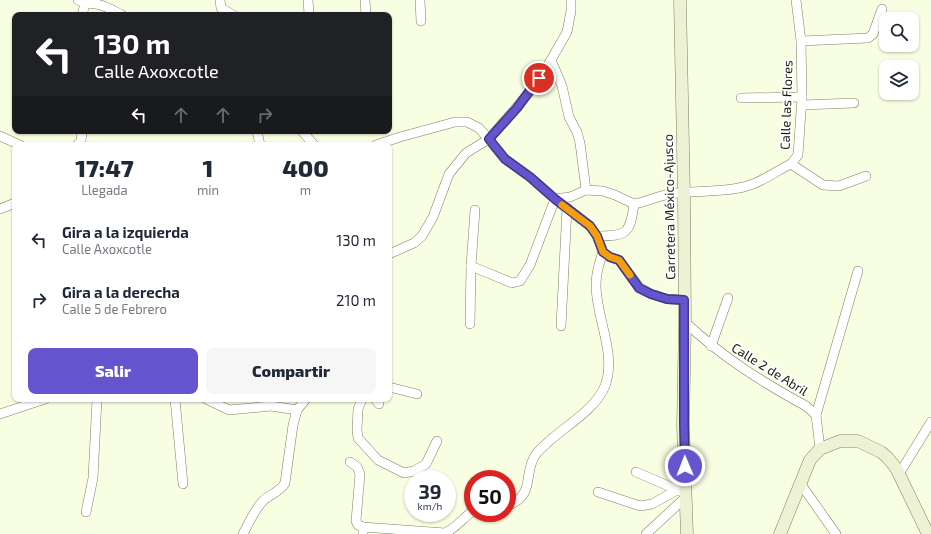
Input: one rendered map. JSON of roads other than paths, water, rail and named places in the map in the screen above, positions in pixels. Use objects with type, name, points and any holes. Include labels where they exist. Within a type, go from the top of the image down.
[{"type":"main road","name":"Carretera México-Ajusco","points":[[680,0],[685,322],[683,493],[687,534]]},
{"type":"main road","points":[[780,534],[810,460],[820,449],[840,441],[858,441],[882,452],[892,462],[928,534]]},
{"type":"street","points":[[220,0],[221,8],[228,12]]},
{"type":"street","points":[[308,0],[309,12]]},
{"type":"street","points":[[365,0],[366,12]]},
{"type":"street","points":[[420,0],[421,21]]},
{"type":"street","points":[[392,253],[414,243],[422,236],[437,207],[449,174],[466,153],[489,139],[534,87],[567,32],[571,11],[571,0]]},
{"type":"street","name":"Calle las Flores","points":[[634,204],[661,196],[732,189],[752,185],[791,164],[798,155],[802,101],[801,41],[796,0]]},
{"type":"street","points":[[82,12],[81,2],[97,4],[116,12]]},
{"type":"street","points":[[801,41],[868,38],[872,34],[882,9]]},
{"type":"street","points":[[551,60],[562,86],[570,117],[580,143],[586,190]]},
{"type":"street","points":[[741,98],[854,103]]},
{"type":"street","points":[[385,142],[455,122],[467,122],[479,128],[505,159],[530,177],[566,208],[590,226],[597,236],[603,252],[610,257],[619,260],[639,288],[667,299],[684,300]]},
{"type":"street","points":[[305,134],[311,142]]},
{"type":"street","points":[[0,136],[13,142]]},
{"type":"street","points":[[791,164],[822,184],[839,186],[866,176]]},
{"type":"street","points":[[555,199],[570,197],[586,190],[603,191],[634,204],[632,220],[624,233],[597,236]]},
{"type":"street","points":[[471,266],[512,283],[520,281],[530,265],[555,199]]},
{"type":"street","points":[[0,209],[12,204]]},
{"type":"street","points":[[561,326],[566,208]]},
{"type":"street","points":[[470,324],[471,266],[475,210]]},
{"type":"street","points":[[516,503],[524,494],[529,483],[532,462],[537,453],[560,431],[578,418],[595,402],[605,387],[609,367],[596,285],[597,268],[603,252]]},
{"type":"street","points":[[820,449],[816,415],[858,271]]},
{"type":"street","points":[[711,346],[728,298]]},
{"type":"street","name":"Calle 2 de Abril","points":[[685,322],[711,346],[734,363],[806,406],[816,415]]},
{"type":"street","points":[[392,388],[418,394]]},
{"type":"street","points":[[0,414],[36,402]]},
{"type":"street","points":[[86,512],[93,478],[97,402]]},
{"type":"street","points":[[175,402],[183,484]]},
{"type":"street","points":[[212,402],[229,410],[271,406],[297,410]]},
{"type":"street","points":[[243,534],[255,512],[264,500],[282,488],[293,425],[297,410],[304,402]]},
{"type":"street","points":[[361,402],[358,409],[358,438],[378,460],[404,473],[414,471],[426,464],[437,441]]},
{"type":"street","points":[[899,474],[931,422]]},
{"type":"street","points":[[350,462],[357,467],[360,474],[356,521],[363,530],[437,534],[445,533],[451,530],[464,516]]},
{"type":"street","points":[[636,472],[683,493]]},
{"type":"street","points":[[800,482],[836,534]]},
{"type":"street","points":[[598,492],[640,506],[652,504],[683,493]]},
{"type":"street","points":[[646,534],[683,493]]}]
